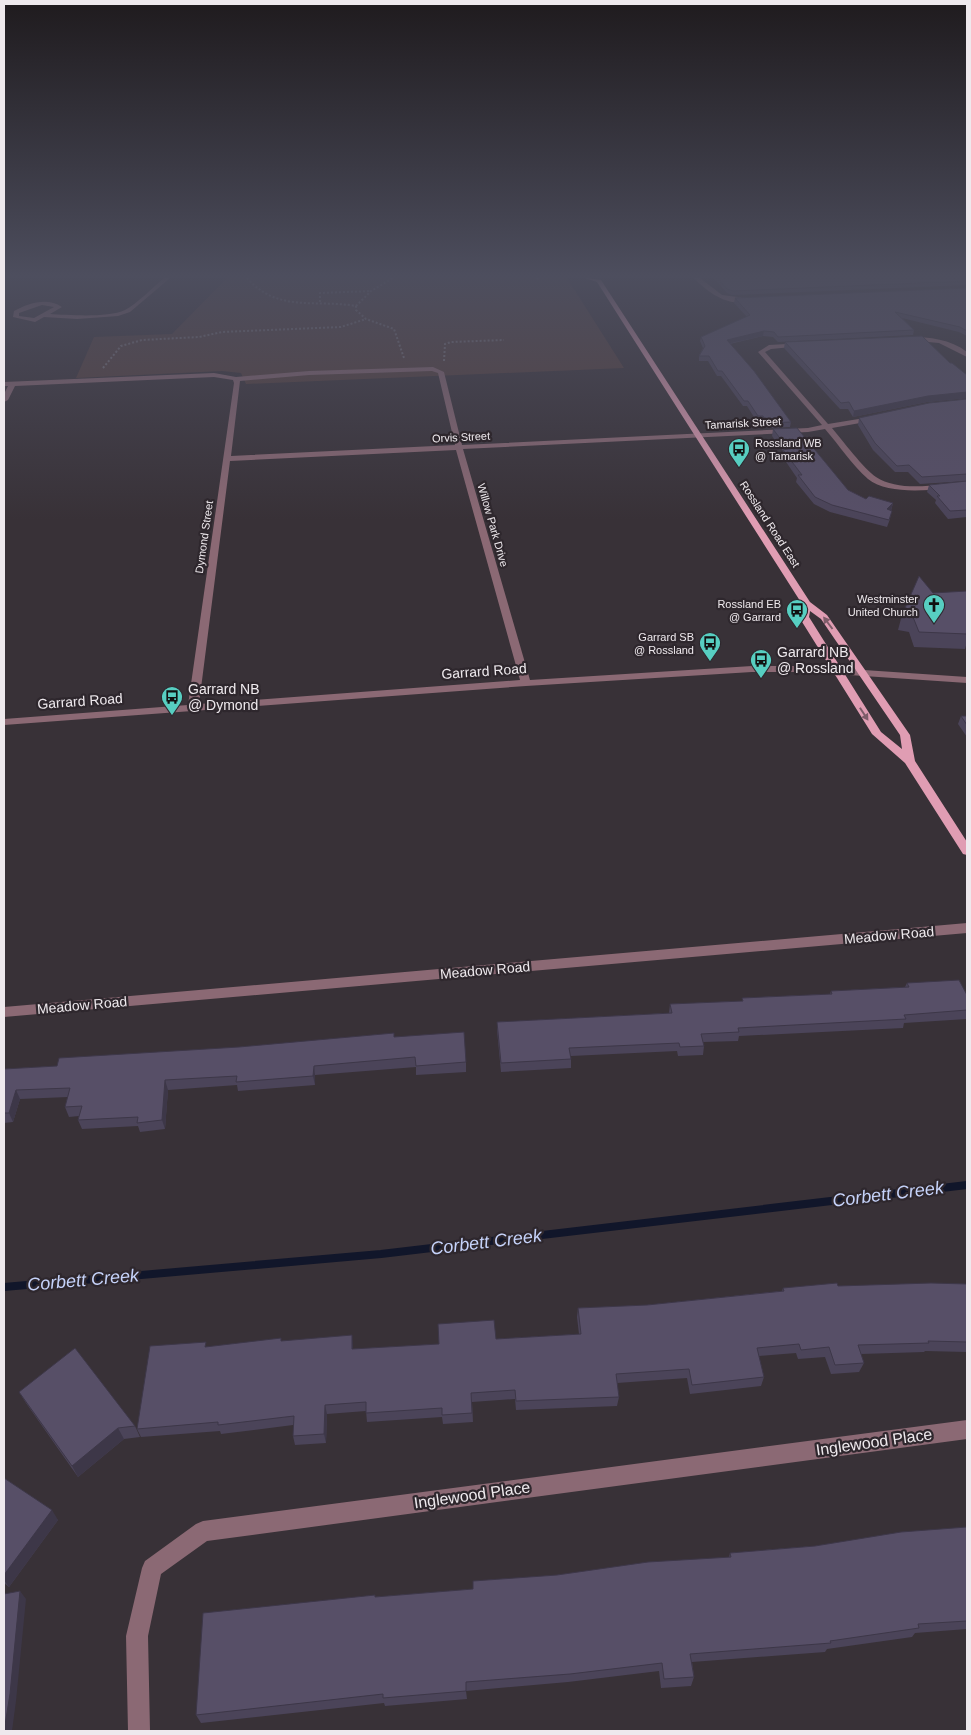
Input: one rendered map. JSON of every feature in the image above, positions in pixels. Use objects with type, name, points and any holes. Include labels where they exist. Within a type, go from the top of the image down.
[{"type":"main road","name":"Rossland Road East","points":[[650,359],[698,437],[807,604],[824,617],[865,674],[905,735],[909,761]]},
{"type":"main road","name":"Rossland Road East","points":[[807,604],[804,617],[838,673],[878,734],[909,761],[967,851]]},
{"type":"street","points":[[767,359],[872,478],[881,484],[913,487],[967,484]]},
{"type":"street","points":[[4,400],[8,384],[202,375],[226,376],[236,380],[276,374],[434,369],[441,372]]},
{"type":"street","name":"Willow Park Drive","points":[[441,372],[459,448],[526,683]]},
{"type":"street","name":"Dymond Street","points":[[193,709],[238,383],[236,380]]},
{"type":"street","name":"Tamarisk Street","points":[[698,437],[828,428],[880,417]]},
{"type":"street","name":"Orvis Street","points":[[226,459],[698,437]]},
{"type":"street","name":"Garrard Road","points":[[4,722],[526,683],[752,669],[805,670],[967,680]]},
{"type":"street","name":"Meadow Road","points":[[4,1012],[967,928]]},
{"type":"street","name":"Inglewood Place","points":[[139,1731],[137,1636],[152,1568],[204,1531],[967,1429]]},
{"type":"path","points":[[101,370],[110,359]]},
{"type":"path","points":[[441,372],[446,367],[444,359]]},
{"type":"shaded area","points":[[84,359],[618,359],[624,368],[246,384],[241,373],[222,371],[76,378]]},
{"type":"building","points":[[711,359],[744,359],[791,422],[767,423],[763,416],[758,416],[748,401],[744,401],[722,371],[718,371]]},
{"type":"building","points":[[801,359],[946,359],[967,375],[967,392],[928,396],[854,411],[849,402],[841,403]]},
{"type":"building","points":[[967,399],[967,474],[922,477],[909,465],[897,466],[875,443],[859,418],[929,403]]},
{"type":"building","points":[[797,428],[848,490],[866,499],[869,496],[893,503],[887,509],[892,511],[889,520],[832,505],[815,497],[798,475],[802,475],[783,450],[788,449],[773,429]]},
{"type":"building","points":[[967,481],[967,510],[950,511],[937,496],[940,496],[929,485]]},
{"type":"building","points":[[919,576],[933,593],[967,591],[967,634],[919,632],[913,617],[902,615]]},
{"type":"building","points":[[961,716],[967,716],[967,725]]},
{"type":"building","points":[[959,980],[967,995],[967,1010],[904,1015],[906,1019],[738,1028],[739,1032],[701,1034],[704,1046],[680,1047],[679,1043],[569,1048],[571,1059],[501,1063],[497,1022],[672,1013],[670,1004],[743,1001],[742,998],[832,994],[831,991],[909,987],[907,983]]},
{"type":"building","points":[[464,1032],[466,1062],[416,1066],[415,1057],[314,1066],[313,1076],[236,1082],[237,1076],[165,1080],[162,1120],[137,1123],[138,1117],[78,1120],[82,1106],[65,1107],[70,1088],[16,1090],[9,1113],[4,1113],[4,1069],[57,1066],[59,1058],[239,1047],[394,1033],[394,1037]]},
{"type":"building","points":[[837,1283],[838,1286],[931,1283],[967,1284],[967,1342],[928,1341],[929,1343],[858,1345],[864,1363],[835,1365],[829,1347],[801,1350],[799,1344],[757,1348],[764,1377],[692,1385],[689,1369],[616,1374],[619,1397],[516,1401],[515,1390],[471,1393],[472,1413],[442,1415],[442,1408],[366,1413],[366,1402],[325,1405],[324,1434],[293,1436],[294,1416],[218,1425],[218,1422],[137,1429],[150,1346],[206,1342],[205,1347],[281,1338],[281,1341],[352,1335],[352,1349],[439,1344],[438,1324],[494,1320],[496,1339],[581,1334],[578,1308],[647,1305],[784,1291],[783,1288]]},
{"type":"building","points":[[75,1348],[135,1426],[118,1428],[72,1466],[19,1392]]},
{"type":"building","points":[[4,1478],[52,1510],[4,1575]]},
{"type":"building","points":[[967,1527],[967,1621],[918,1624],[919,1628],[830,1641],[831,1643],[690,1654],[694,1677],[664,1679],[662,1663],[570,1674],[466,1682],[466,1691],[383,1698],[383,1694],[196,1715],[203,1613],[375,1595],[375,1597],[473,1589],[473,1581],[557,1575],[648,1562],[731,1557],[730,1553],[815,1546],[901,1532]]},
{"type":"building","points":[[20,1591],[10,1694],[4,1731],[4,1594]]},
{"type":"waterway","name":"Corbett Creek","points":[[4,1287],[381,1254],[967,1185]]},
{"type":"place","name":"Rossland WB @ Tamarisk","points":[[739,468]]},
{"type":"place","name":"Westminster United Church","points":[[934,624]]},
{"type":"place","name":"Rossland EB @ Garrard","points":[[797,629]]},
{"type":"place","name":"Garrard SB @ Rossland","points":[[710,662]]},
{"type":"place","name":"Garrard NB @ Rossland","points":[[761,679]]},
{"type":"place","name":"Garrard NB @ Dymond","points":[[172,716]]}]
